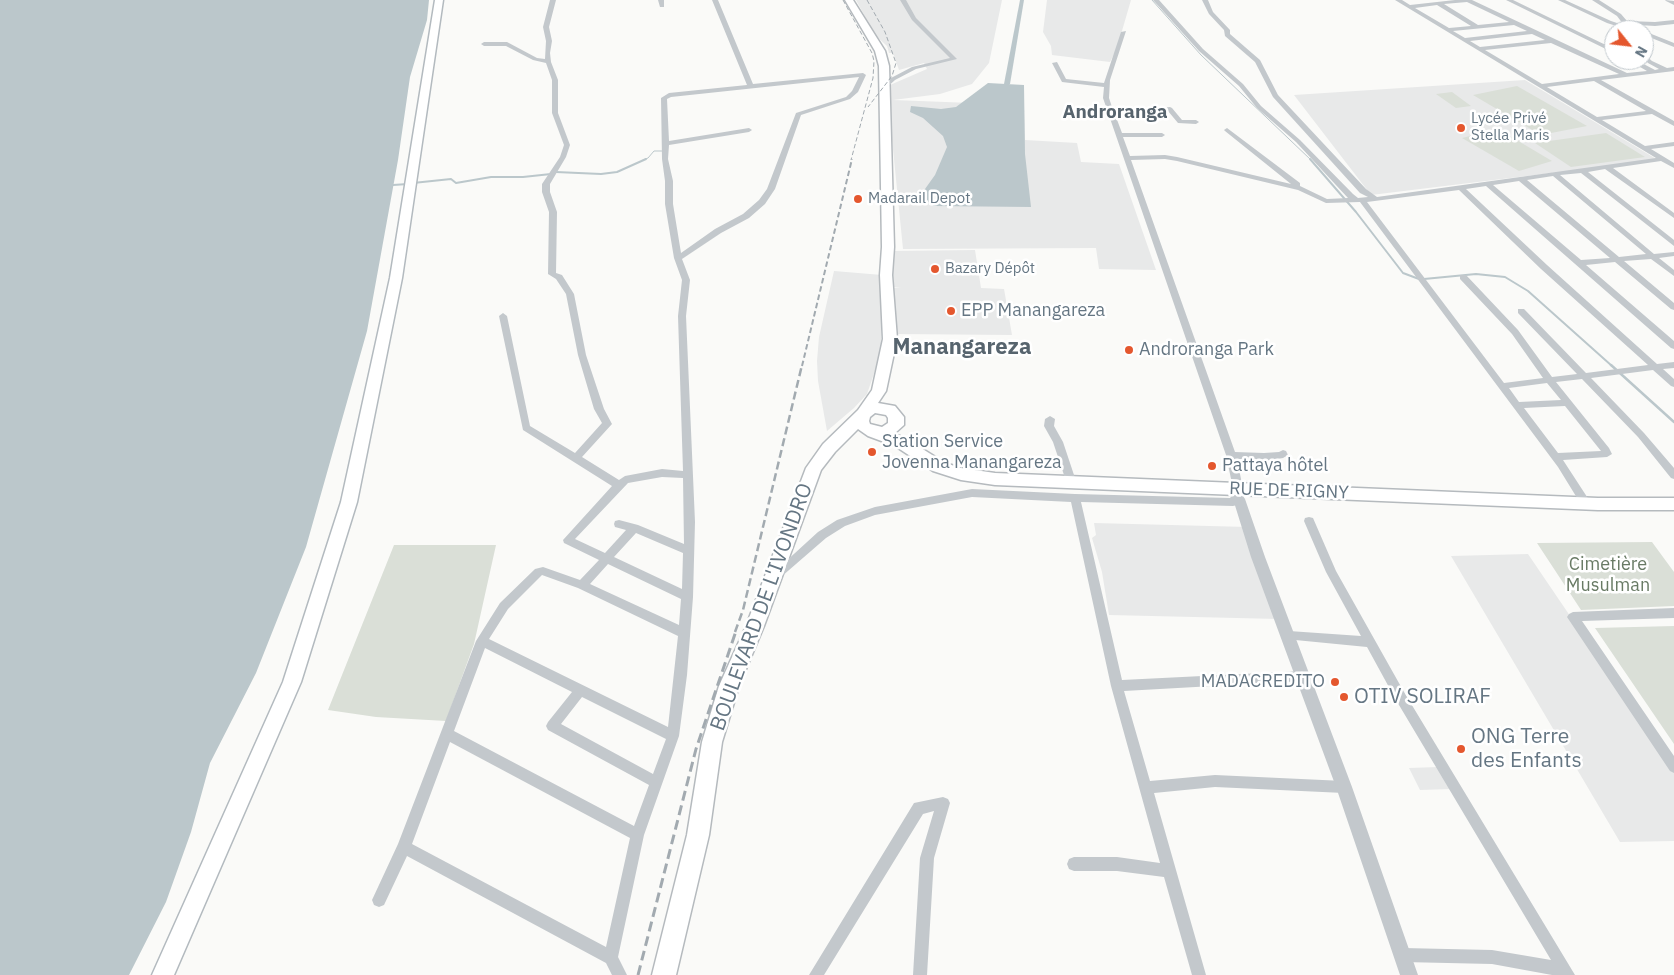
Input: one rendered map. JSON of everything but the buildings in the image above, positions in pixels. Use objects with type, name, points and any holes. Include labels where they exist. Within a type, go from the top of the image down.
[{"type":"main road","points":[[163,975],[292,682],[349,502],[396,278],[439,0]]},
{"type":"main road","points":[[829,448],[863,414],[880,391],[890,339],[886,275],[888,247],[883,89],[884,66],[880,51],[849,0]]},
{"type":"main road","name":"RUE DE RIGNY","points":[[883,380],[887,402],[895,417],[902,438],[911,448],[928,462],[961,474],[995,480],[1073,491],[1399,494],[1586,503],[1674,504]]},
{"type":"main road","points":[[829,448],[847,436],[888,431],[896,425],[895,417],[879,408],[863,414]]},
{"type":"main road","points":[[863,414],[862,424],[874,432]]},
{"type":"main road","name":"RUE DE RIGNY","points":[[874,432],[888,436],[911,448]]},
{"type":"main road","name":"BOULEVARD DE L'IVONDRO","points":[[664,975],[698,835],[712,742],[729,686],[755,626],[814,468],[829,448]]},
{"type":"street","points":[[553,0],[546,28],[549,41],[547,53],[548,62],[555,80],[555,113],[567,145],[563,157],[546,184],[546,192],[553,212],[552,274],[559,277],[570,294],[582,355],[599,410],[608,424],[576,458]]},
{"type":"street","points":[[715,0],[751,87]]},
{"type":"street","points":[[883,89],[893,79],[914,68],[954,59],[914,19],[903,0]]},
{"type":"street","points":[[1156,0],[1201,50],[1240,85],[1259,107],[1298,141],[1350,196],[1358,200],[1417,273],[1555,457],[1586,503]]},
{"type":"street","points":[[1205,0],[1211,12],[1227,30],[1227,35],[1258,61],[1275,96],[1363,191],[1376,199]]},
{"type":"street","points":[[1398,0],[1674,166]]},
{"type":"street","points":[[1409,7],[1468,0],[1532,32],[1627,75]]},
{"type":"street","points":[[1509,0],[1604,46]]},
{"type":"street","points":[[1562,0],[1604,20]]},
{"type":"street","points":[[1596,0],[1620,15],[1623,20]]},
{"type":"street","points":[[1668,0],[1674,3]]},
{"type":"street","points":[[1439,4],[1478,27]]},
{"type":"street","points":[[1654,24],[1674,22]]},
{"type":"street","points":[[1447,30],[1515,23]]},
{"type":"street","points":[[1124,32],[1106,85],[1106,98],[1231,455],[1239,494],[1258,556],[1304,676],[1409,975]]},
{"type":"street","points":[[1463,40],[1532,32]]},
{"type":"street","points":[[1654,37],[1674,45]]},
{"type":"street","points":[[1478,49],[1552,41]]},
{"type":"street","points":[[484,44],[506,44],[535,59],[548,62]]},
{"type":"street","points":[[1055,63],[1064,81],[1106,85]]},
{"type":"street","points":[[1654,64],[1666,70]]},
{"type":"street","points":[[1540,86],[1674,69]]},
{"type":"street","points":[[1650,70],[1654,72]]},
{"type":"street","points":[[611,958],[637,835],[673,736],[687,597],[690,522],[682,316],[686,280],[678,258],[669,204],[669,181],[665,159],[664,98],[670,95],[863,75],[855,92],[848,98],[798,114],[770,189],[762,202],[746,216],[718,231],[678,258]]},
{"type":"street","points":[[1596,79],[1674,124]]},
{"type":"street","points":[[1113,115],[1170,109],[1180,122],[1196,122]]},
{"type":"street","points":[[1597,120],[1653,112]]},
{"type":"street","points":[[666,144],[749,130]]},
{"type":"street","points":[[1227,130],[1300,188],[1326,201],[1345,202],[1376,199],[1662,159]]},
{"type":"street","points":[[1120,135],[1162,135]]},
{"type":"street","points":[[1644,148],[1674,144]]},
{"type":"street","points":[[1128,158],[1165,157],[1178,159],[1300,188]]},
{"type":"street","points":[[1607,167],[1674,216]]},
{"type":"street","points":[[1582,170],[1674,244]]},
{"type":"street","points":[[1554,174],[1674,274]]},
{"type":"street","points":[[1521,179],[1674,307]]},
{"type":"street","points":[[1487,183],[1674,346]]},
{"type":"street","points":[[1460,187],[1544,267],[1674,384]]},
{"type":"street","points":[[1664,207],[1674,205]]},
{"type":"street","points":[[1579,263],[1674,254]]},
{"type":"street","points":[[1463,277],[1515,332],[1550,380],[1606,450],[1607,454],[1555,457]]},
{"type":"street","points":[[1521,311],[1640,435],[1674,475]]},
{"type":"street","points":[[502,316],[526,428],[619,485]]},
{"type":"street","points":[[1501,386],[1674,365]]},
{"type":"street","points":[[1515,405],[1568,403]]},
{"type":"street","points":[[1050,419],[1049,426],[1058,442],[1073,491],[1118,686],[1199,975]]},
{"type":"street","points":[[1231,455],[1264,457],[1282,455],[1283,453]]},
{"type":"street","points":[[687,597],[568,540],[568,537],[625,480],[662,473],[688,475]]},
{"type":"street","points":[[771,580],[822,535],[841,523],[875,511],[972,493],[1073,491]]},
{"type":"street","points":[[1309,521],[1332,572],[1370,642],[1567,972]]},
{"type":"street","points":[[619,524],[634,528],[689,551]]},
{"type":"street","points":[[582,585],[634,528]]},
{"type":"street","points":[[379,900],[404,847],[482,641],[504,606],[539,572],[543,571],[582,585],[684,634]]},
{"type":"street","points":[[1674,613],[1573,617],[1674,767]]},
{"type":"street","points":[[1289,636],[1370,642]]},
{"type":"street","points":[[482,641],[673,736]]},
{"type":"street","points":[[1118,686],[1304,676]]},
{"type":"street","points":[[581,690],[552,726],[656,782]]},
{"type":"street","points":[[447,734],[637,835]]},
{"type":"street","points":[[1147,787],[1215,781],[1344,787]]},
{"type":"street","points":[[816,975],[919,808],[943,802],[927,858],[920,975]]},
{"type":"street","points":[[404,847],[611,958],[620,975]]},
{"type":"street","points":[[1074,864],[1116,864],[1170,871]]},
{"type":"street","points":[[1403,955],[1492,957],[1567,972]]},
{"type":"shaded area","points":[[0,0],[429,0],[427,20],[410,77],[398,160],[367,331],[306,547],[256,673],[210,763],[191,832],[166,902],[129,975],[0,975]]},
{"type":"shaded area","points":[[856,0],[1002,0],[989,63],[972,84],[940,94],[893,100],[1024,105],[1025,140],[1077,143],[1081,162],[1119,164],[1156,270],[1099,269],[1096,248],[903,249],[887,89],[890,85],[927,69],[924,63],[899,70],[893,53],[889,53],[887,46],[875,35]]},
{"type":"shaded area","points":[[1047,0],[1131,0],[1117,48],[1110,62],[1052,55],[1051,46],[1043,32]]},
{"type":"shaded area","name":"Lycée Privé Stella Maris","points":[[1525,80],[1658,160],[1371,195],[1294,95]]},
{"type":"shaded area","points":[[988,83],[1024,85],[1025,154],[1031,207],[934,206],[920,196],[935,175],[947,147],[943,136],[923,118],[910,112],[911,106],[941,109],[956,107]]},
{"type":"shaded area","name":"EPP Manangareza","points":[[975,250],[981,288],[1004,289],[1012,335],[896,334],[893,288],[901,288],[892,287],[891,251]]},
{"type":"shaded area","points":[[834,271],[882,275],[881,353],[867,394],[827,431],[818,381],[817,361],[819,337]]},
{"type":"shaded area","points":[[1094,523],[1248,527],[1279,619],[1109,615],[1102,572],[1092,538],[1096,535]]},
{"type":"shaded area","points":[[1528,554],[1674,769],[1674,841],[1620,842],[1451,556]]},
{"type":"shaded area","points":[[1438,767],[1451,789],[1420,790],[1409,768]]},
{"type":"green space","points":[[1517,86],[1587,126],[1541,135],[1473,95]]},
{"type":"green space","points":[[1452,92],[1471,106],[1456,108],[1436,94]]},
{"type":"green space","points":[[1498,129],[1552,161],[1519,171],[1462,138]]},
{"type":"green space","points":[[1606,133],[1645,157],[1571,167],[1535,143]]},
{"type":"green space","name":"Cimetière Musulman","points":[[1652,542],[1674,572],[1674,606],[1581,610],[1537,543]]},
{"type":"green space","points":[[394,545],[496,545],[474,644],[446,721],[376,717],[328,710]]},
{"type":"green space","points":[[1674,626],[1674,744],[1595,628]]},
{"type":"waterway","points":[[1007,84],[1022,0]]},
{"type":"waterway","points":[[1152,0],[1201,55],[1310,159]]},
{"type":"waterway","points":[[643,160],[648,158],[654,151],[662,151]]},
{"type":"waterway","points":[[556,172],[601,174],[617,172],[646,159]]},
{"type":"waterway","points":[[1310,159],[1356,212],[1403,273],[1419,279]]},
{"type":"waterway","points":[[413,183],[451,179],[456,183],[491,177],[523,177],[551,174]]},
{"type":"waterway","points":[[393,185],[408,184]]},
{"type":"waterway","points":[[1424,279],[1476,274],[1505,277],[1528,291],[1612,366]]},
{"type":"waterway","points":[[1611,365],[1674,422]]},
{"type":"railway","points":[[843,0],[872,53],[874,61],[873,78],[851,160]]},
{"type":"railway","points":[[867,0],[885,32],[896,63],[892,76],[868,107]]},
{"type":"railway","points":[[802,366],[852,159]]},
{"type":"railway","points":[[735,632],[743,610],[802,365]]},
{"type":"railway","points":[[638,975],[696,749],[736,631]]},
{"type":"place","name":"Lycée Privé Stella Maris","points":[[1461,128]]},
{"type":"place","name":"Madarail Depot","points":[[858,199]]},
{"type":"place","name":"Bazary Dépôt","points":[[935,269]]},
{"type":"place","name":"EPP Manangareza","points":[[951,311]]},
{"type":"place","name":"Androranga Park","points":[[1129,350]]},
{"type":"place","name":"Station Service Jovenna Manangareza","points":[[872,452]]},
{"type":"place","name":"Pattaya hôtel","points":[[1212,466]]},
{"type":"place","name":"MADACREDITO","points":[[1335,682]]},
{"type":"place","name":"OTIV SOLIRAF","points":[[1344,697]]},
{"type":"place","name":"ONG Terre des Enfants","points":[[1461,749]]},
{"type":"district","name":"Androranga","points":[[1115,113]]},
{"type":"district","name":"Manangareza","points":[[962,348]]}]
